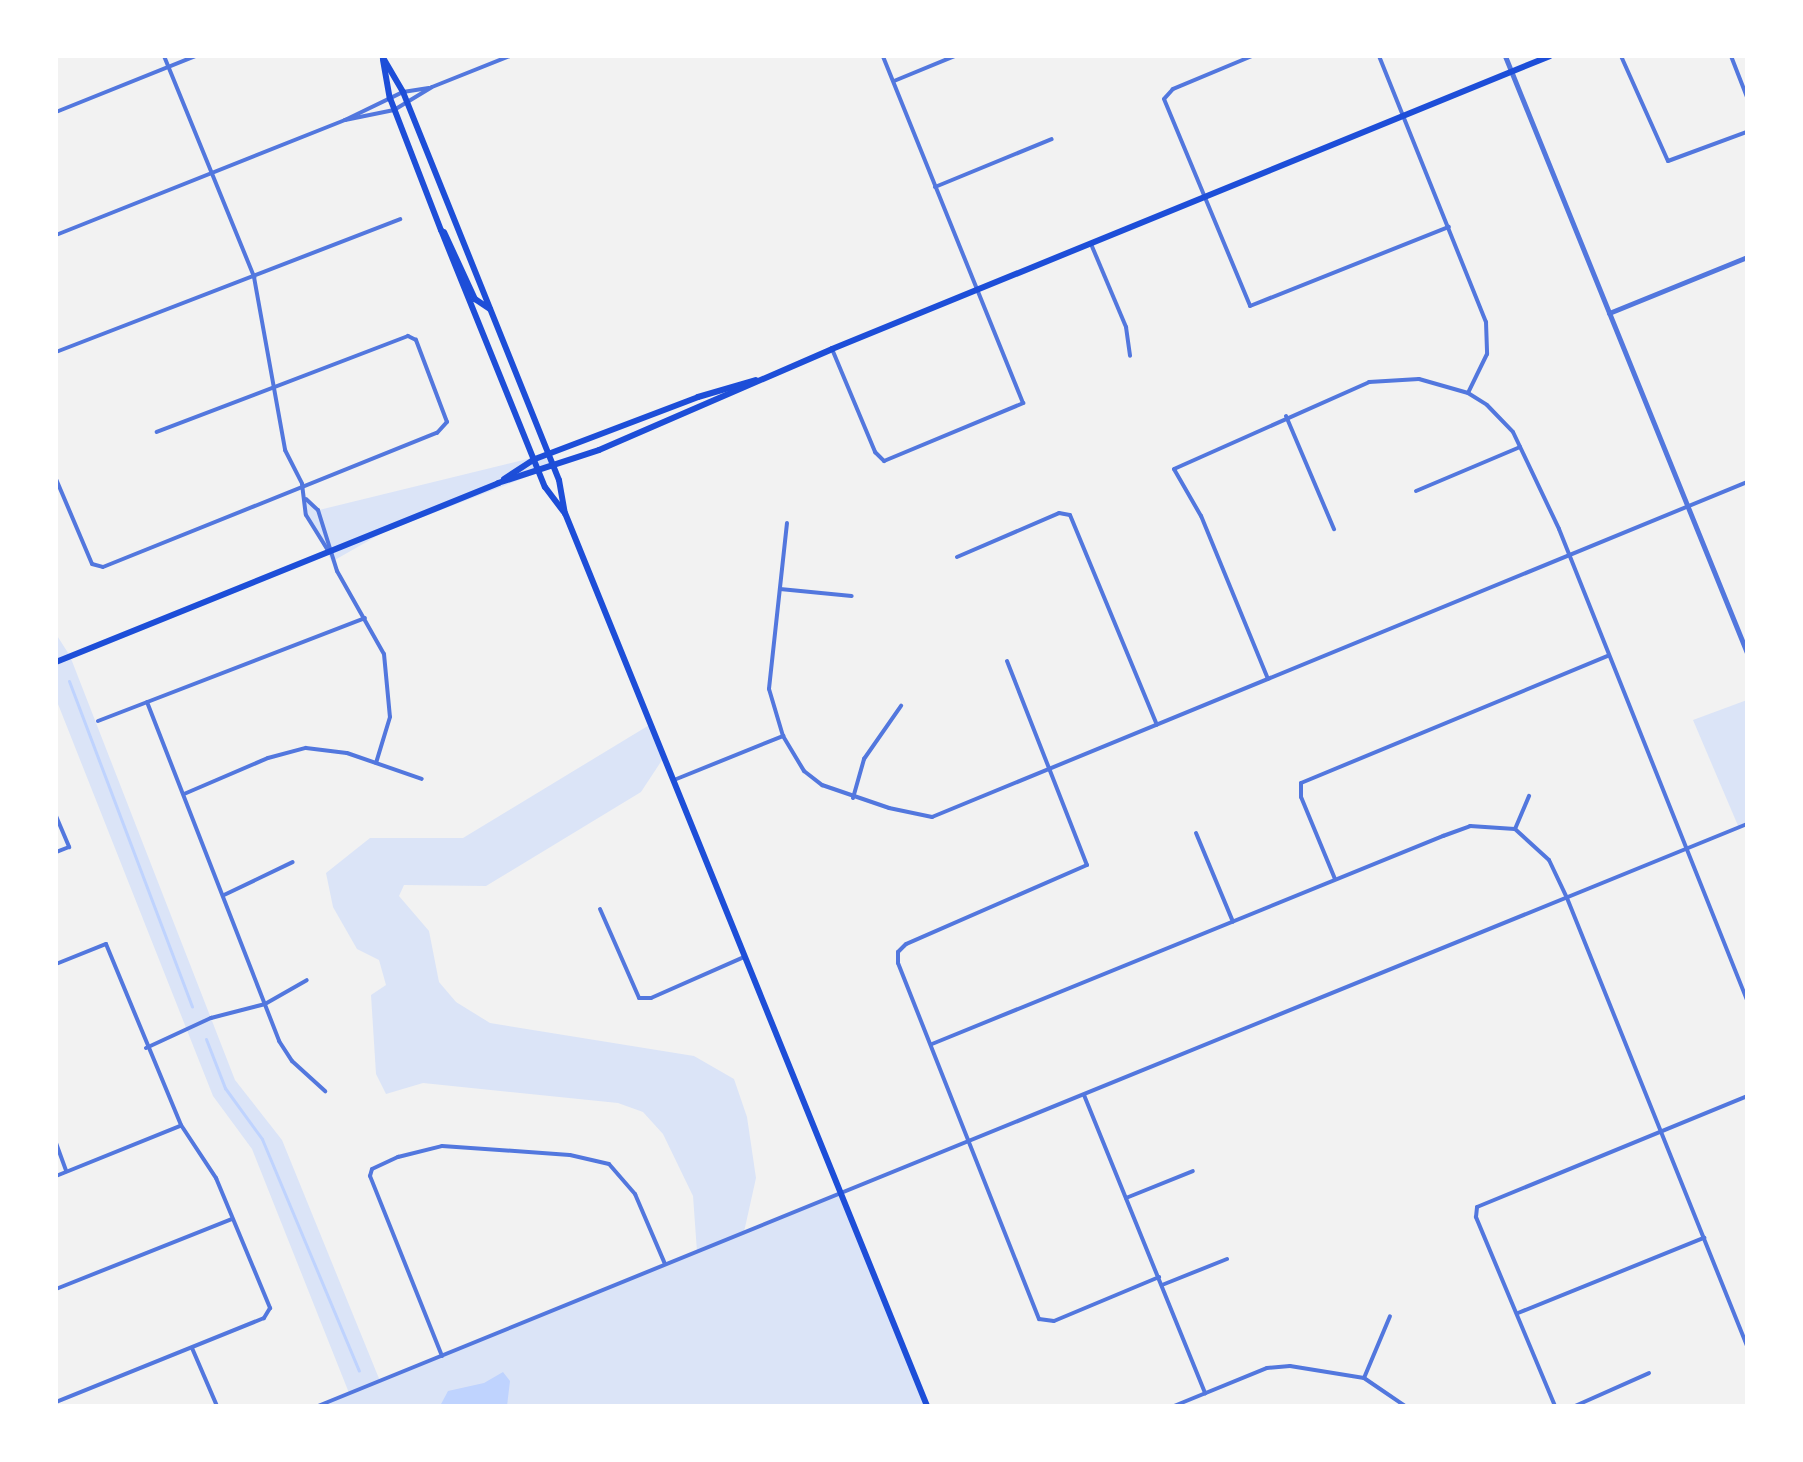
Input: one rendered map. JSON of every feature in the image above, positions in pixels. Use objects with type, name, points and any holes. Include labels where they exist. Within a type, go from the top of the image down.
[{"type":"main road","points":[[382,56],[403,92],[492,311],[553,467],[565,513],[927,1406]]},
{"type":"main road","points":[[382,56],[394,110],[441,230],[540,472],[565,513]]},
{"type":"main road","points":[[56,662],[498,483],[540,472],[704,407],[756,380],[1550,56]]},
{"type":"main road","points":[[441,230],[452,242],[475,299],[492,311]]},
{"type":"main road","points":[[498,483],[535,459],[698,397],[756,380]]},
{"type":"street","points":[[164,56],[210,176],[254,278],[271,386],[285,450],[302,484],[306,515],[365,618],[390,674],[390,717],[376,763]]},
{"type":"street","points":[[56,112],[195,56]]},
{"type":"street","points":[[56,235],[210,176],[345,120],[403,92],[432,87],[510,56]]},
{"type":"street","points":[[832,349],[875,452],[884,461],[1023,403],[883,56]]},
{"type":"street","points":[[894,81],[955,56]]},
{"type":"street","points":[[1252,56],[1165,95],[1201,199],[1250,306],[1449,227]]},
{"type":"street","points":[[1379,56],[1401,117],[1449,227],[1489,335],[1487,354],[1468,393]]},
{"type":"street","points":[[1505,56],[1747,653]]},
{"type":"street","points":[[1621,56],[1668,161],[1747,132]]},
{"type":"street","points":[[1731,56],[1747,97]]},
{"type":"street","points":[[345,120],[394,110],[432,87]]},
{"type":"street","points":[[935,187],[1052,139]]},
{"type":"street","points":[[56,352],[400,219]]},
{"type":"street","points":[[1091,244],[1126,327],[1130,356]]},
{"type":"street","points":[[1609,313],[1747,257]]},
{"type":"street","points":[[56,479],[94,567],[112,565],[446,426],[411,336],[271,386],[157,432]]},
{"type":"street","points":[[1268,679],[1201,516],[1174,469],[1286,416],[1386,379],[1419,379],[1468,393],[1500,415],[1520,447],[1570,556],[1747,1000]]},
{"type":"street","points":[[1286,416],[1334,529]]},
{"type":"street","points":[[1416,491],[1520,447]]},
{"type":"street","points":[[787,523],[769,689],[783,736],[812,778],[853,798],[932,817],[1747,482]]},
{"type":"street","points":[[306,499],[318,510],[329,552]]},
{"type":"street","points":[[957,557],[1067,512],[1157,725]]},
{"type":"street","points":[[780,589],[852,596]]},
{"type":"street","points":[[98,721],[365,618]]},
{"type":"street","points":[[1335,879],[1299,785],[1608,656]]},
{"type":"street","points":[[1007,661],[1087,865],[906,944],[898,952],[966,1143],[1041,1321],[1159,1277]]},
{"type":"street","points":[[147,702],[265,1004],[292,1061],[325,1091]]},
{"type":"street","points":[[853,798],[864,759],[901,706]]},
{"type":"street","points":[[674,780],[783,736]]},
{"type":"street","points":[[184,794],[297,749],[327,748],[422,779]]},
{"type":"street","points":[[1515,829],[1529,796]]},
{"type":"street","points":[[56,816],[69,847],[56,852]]},
{"type":"street","points":[[318,1406],[1747,824]]},
{"type":"street","points":[[932,1044],[1470,826],[1515,829],[1549,860],[1567,898],[1747,1345]]},
{"type":"street","points":[[1196,833],[1233,922]]},
{"type":"street","points":[[224,895],[293,862]]},
{"type":"street","points":[[600,909],[639,998],[651,998],[746,957]]},
{"type":"street","points":[[56,964],[106,944],[146,1048],[181,1125],[216,1178],[270,1313],[56,1402]]},
{"type":"street","points":[[146,1048],[211,1018],[265,1004],[307,980]]},
{"type":"street","points":[[1084,1095],[1205,1393]]},
{"type":"street","points":[[1555,1406],[1475,1210],[1486,1200],[1747,1096]]},
{"type":"street","points":[[56,1176],[181,1125]]},
{"type":"street","points":[[56,1143],[67,1171]]},
{"type":"street","points":[[442,1356],[370,1171],[428,1146],[570,1155],[609,1164],[635,1194],[665,1265]]},
{"type":"street","points":[[1126,1198],[1193,1171]]},
{"type":"street","points":[[56,1289],[232,1219]]},
{"type":"street","points":[[1518,1313],[1704,1238]]},
{"type":"street","points":[[1162,1285],[1227,1259]]},
{"type":"street","points":[[1364,1378],[1390,1316]]},
{"type":"street","points":[[192,1348],[217,1406]]},
{"type":"street","points":[[1174,1406],[1277,1366],[1328,1368],[1364,1378],[1405,1406]]},
{"type":"street","points":[[1575,1406],[1649,1373]]},
{"type":"shaded area","points":[[548,454],[553,467],[384,532],[333,561],[337,571],[306,515],[306,499],[319,510]]},
{"type":"shaded area","points":[[56,634],[70,656],[235,1080],[282,1140],[380,1381],[697,1252],[693,1196],[663,1134],[643,1112],[618,1103],[423,1083],[386,1094],[376,1074],[371,995],[386,985],[379,960],[357,949],[333,907],[326,873],[370,838],[463,838],[651,724],[664,757],[641,792],[486,886],[404,885],[399,896],[429,931],[439,982],[456,1002],[490,1023],[694,1056],[734,1079],[747,1117],[756,1178],[744,1232],[842,1193],[927,1406],[318,1406],[349,1393],[252,1149],[213,1096],[56,699]]},
{"type":"shaded area","points":[[1747,700],[1747,824],[1739,828],[1693,720]]},
{"type":"water","points":[[503,1372],[510,1381],[507,1406],[440,1406],[448,1391],[484,1383]]},
{"type":"waterway","points":[[69,681],[192,1007]]},
{"type":"waterway","points":[[206,1039],[225,1088],[262,1139],[359,1371]]}]
